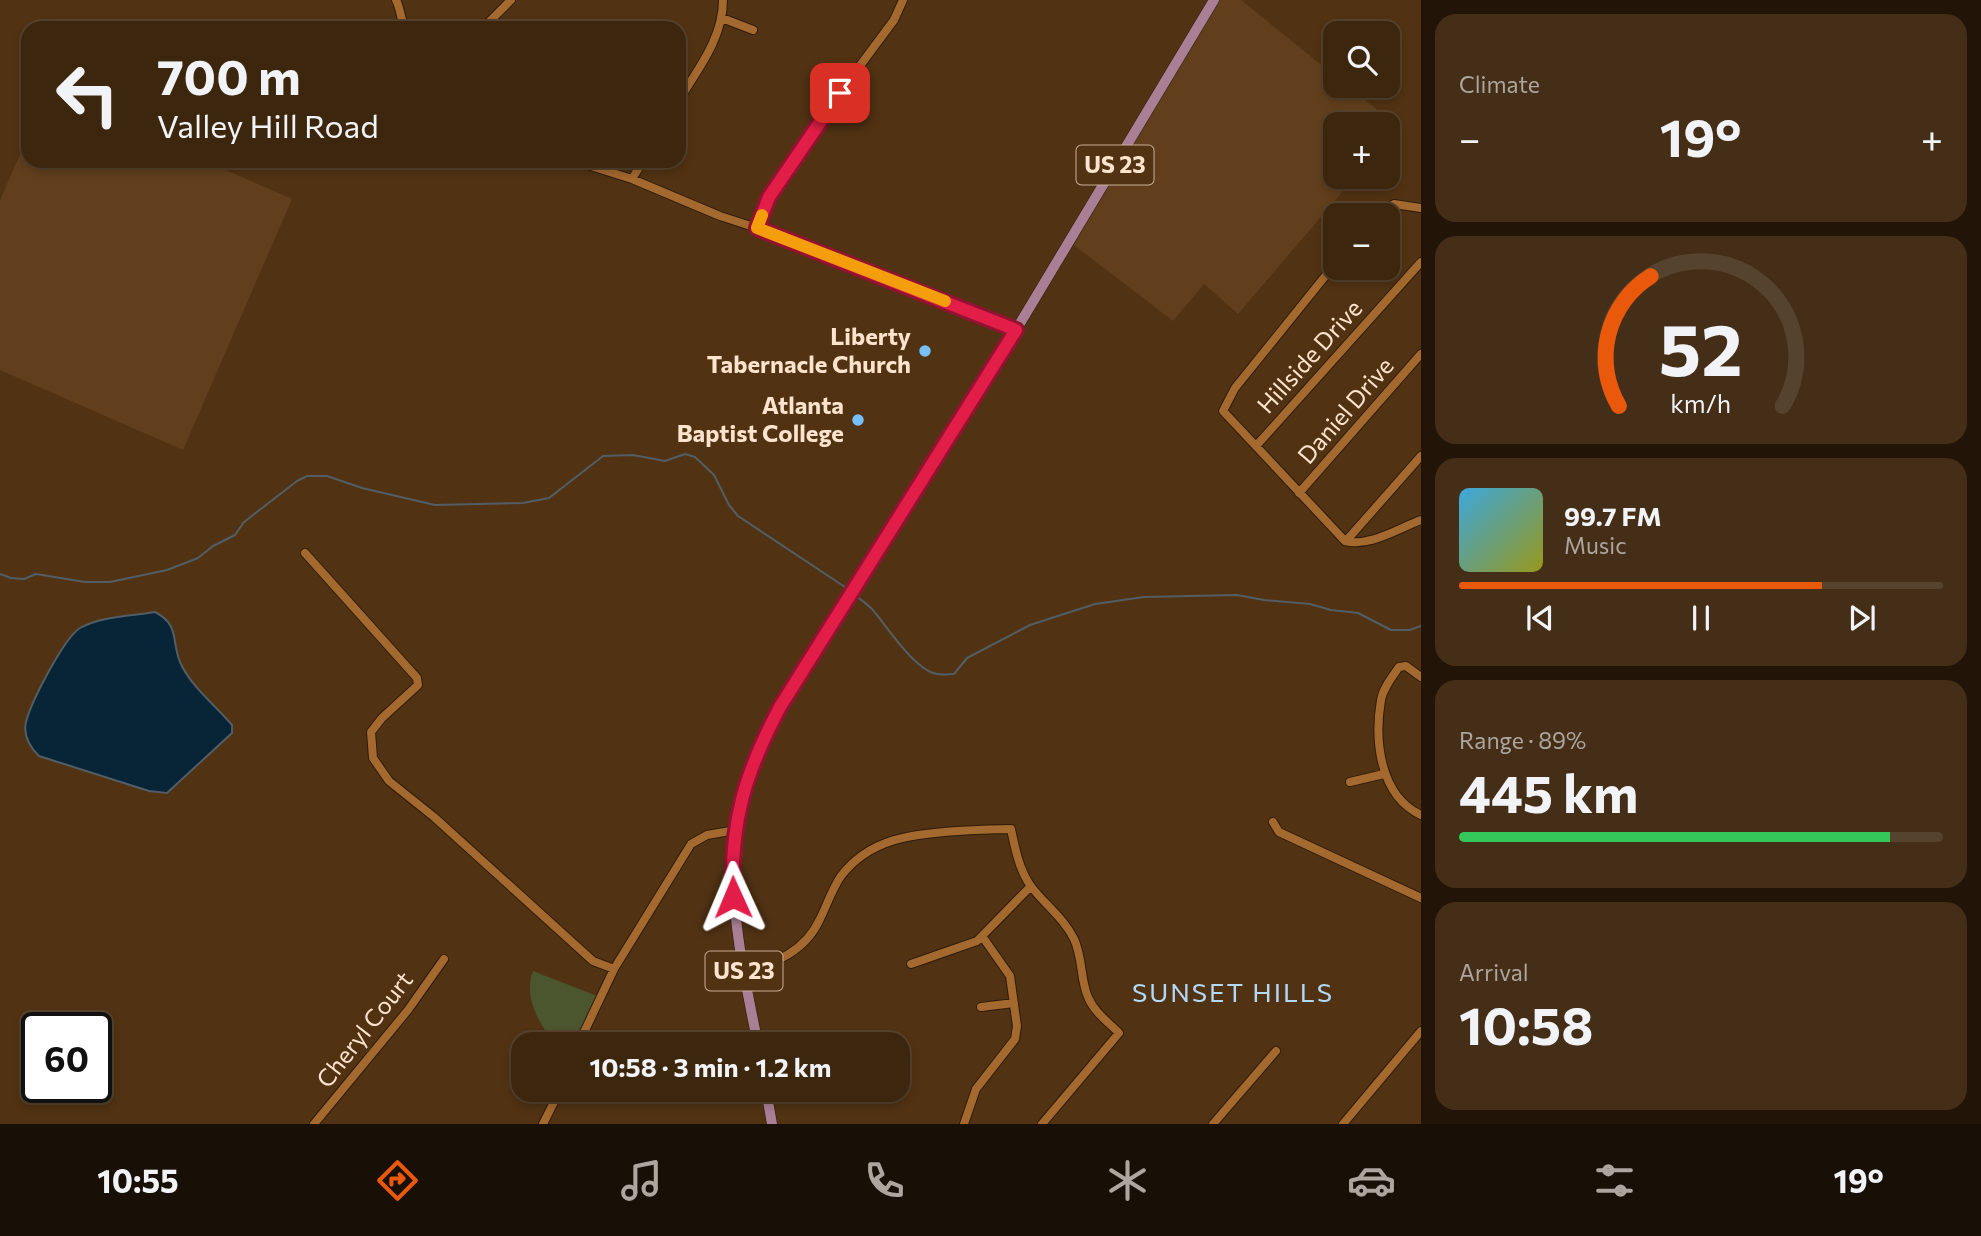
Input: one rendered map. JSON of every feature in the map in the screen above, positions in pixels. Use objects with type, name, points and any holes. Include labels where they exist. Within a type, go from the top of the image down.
[{"type":"main road","name":"US 23","points":[[755,1032],[733,897],[736,830],[749,772],[780,707],[1016,330],[1214,0]]},
{"type":"main road","points":[[768,1102],[772,1124]]},
{"type":"street","points":[[396,0],[401,10],[402,21]]},
{"type":"street","points":[[490,21],[510,0]]},
{"type":"street","points":[[686,89],[711,49],[722,19],[723,0]]},
{"type":"street","points":[[757,228],[769,197],[827,110],[894,20],[903,0]]},
{"type":"street","points":[[722,19],[753,30]]},
{"type":"street","points":[[597,168],[632,179],[720,216],[1016,330]]},
{"type":"street","points":[[632,179],[639,168]]},
{"type":"street","points":[[1400,205],[1421,208]]},
{"type":"street","name":"Hillside Drive","points":[[1256,446],[1421,262]]},
{"type":"street","points":[[1323,279],[1249,370],[1223,411],[1346,541],[1356,544],[1369,541],[1421,520]]},
{"type":"street","name":"Daniel Drive","points":[[1300,492],[1421,354]]},
{"type":"street","points":[[1346,541],[1421,456]]},
{"type":"street","points":[[305,553],[417,678],[418,685],[382,718],[371,732],[373,758],[389,781],[434,817],[593,961],[614,969]]},
{"type":"street","points":[[1421,677],[1406,666],[1399,667],[1384,688],[1379,736],[1384,774],[1407,808],[1421,815]]},
{"type":"street","points":[[1350,782],[1384,774]]},
{"type":"street","points":[[1273,822],[1279,832],[1421,898]]},
{"type":"street","points":[[744,973],[779,961],[800,947],[812,935],[840,877],[852,864],[882,844],[917,834],[1011,829],[1018,859],[1031,886],[1066,924],[1074,940],[1092,1006],[1119,1033],[1042,1124]]},
{"type":"street","points":[[584,1032],[614,969],[691,844],[707,835],[736,830]]},
{"type":"street","points":[[911,964],[977,941],[1031,886]]},
{"type":"street","points":[[964,1124],[976,1089],[1015,1039],[1017,1016],[1010,976],[982,936]]},
{"type":"street","name":"Cheryl Court","points":[[314,1124],[408,1010],[443,959]]},
{"type":"street","points":[[981,1007],[1014,1003]]},
{"type":"street","points":[[1343,1124],[1421,1031]]},
{"type":"street","points":[[1213,1124],[1276,1051]]},
{"type":"street","points":[[543,1124],[554,1102]]},
{"type":"shaded area","points":[[1214,0],[1241,0],[1323,66],[1323,98],[1362,98],[1380,112],[1323,112],[1323,189],[1345,189],[1333,203],[1323,203],[1323,214],[1238,314],[1204,284],[1173,321],[1074,245]]},
{"type":"shaded area","points":[[21,152],[21,168],[221,168],[292,199],[183,450],[0,370],[0,200]]},
{"type":"green space","points":[[533,971],[597,996],[581,1032],[546,1032],[534,1010],[530,981]]},
{"type":"water","points":[[155,612],[172,628],[177,654],[185,671],[197,688],[232,725],[232,733],[167,793],[149,791],[39,756],[28,740],[26,722],[49,671],[73,634],[97,621]]},
{"type":"waterway","points":[[0,574],[24,579],[36,574],[85,582],[110,582],[167,570],[198,558],[213,546],[235,535],[244,522],[307,476],[327,476],[362,488],[435,505],[523,503],[549,498],[603,456],[633,455],[665,461],[685,454],[695,457],[714,475],[729,505],[738,516],[848,589]]},
{"type":"waterway","points":[[855,595],[872,609],[919,665],[937,674],[954,674],[967,658],[1030,625],[1095,604],[1144,597],[1237,595],[1358,613],[1391,630],[1410,630],[1421,626]]},
{"type":"slow traffic","points":[[762,215],[757,228],[945,301]]},
{"type":"place","name":"Liberty Tabernacle Church","points":[[925,351]]},
{"type":"place","name":"Atlanta Baptist College","points":[[858,420]]},
{"type":"district","name":"SUNSET HILLS","points":[[1233,993]]},
{"type":"route","points":[[733,897],[733,850],[741,797],[757,750],[780,707],[1016,330],[757,228],[769,197],[840,93]]}]
